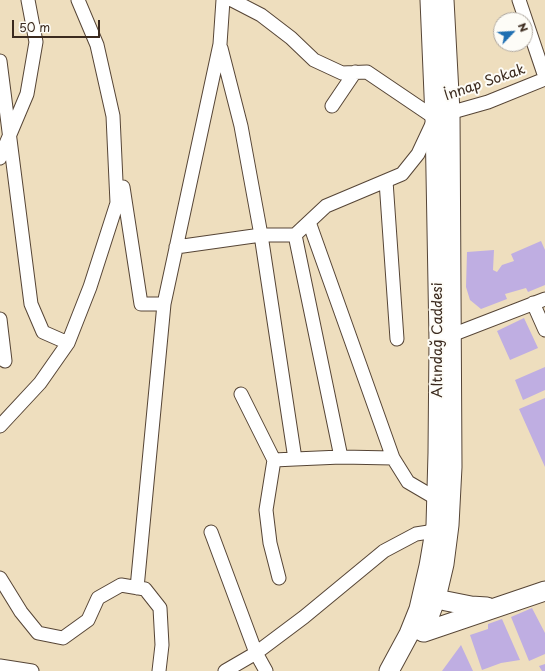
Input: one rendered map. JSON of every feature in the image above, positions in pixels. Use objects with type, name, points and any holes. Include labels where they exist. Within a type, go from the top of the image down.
[{"type":"main road","name":"Altındağ Caddesi","points":[[430,0],[442,115]]},
{"type":"main road","name":"Altındağ Caddesi","points":[[389,671],[409,634],[419,609],[430,593],[444,564],[449,525],[452,431],[445,337],[442,115],[444,0]]},
{"type":"main road","name":"Altındağ Caddesi","points":[[404,671],[424,632],[430,593],[437,499],[445,337]]},
{"type":"main road","points":[[430,593],[457,604],[493,608]]},
{"type":"main road","points":[[424,632],[493,608],[544,594]]},
{"type":"street","points":[[0,158],[27,94],[36,42],[28,0]]},
{"type":"street","points":[[78,0],[96,45],[113,116],[141,304],[164,304]]},
{"type":"street","points":[[137,588],[164,304],[220,44],[223,0]]},
{"type":"street","points":[[176,247],[261,235],[295,235],[326,206],[402,174],[418,154],[442,115],[367,72],[342,73],[314,60],[290,38],[261,15],[232,0]]},
{"type":"street","points":[[520,0],[545,78]]},
{"type":"street","points":[[220,44],[241,126],[261,235],[295,459]]},
{"type":"street","points":[[0,61],[31,304],[43,332],[68,343]]},
{"type":"street","points":[[332,106],[355,72]]},
{"type":"street","name":"İnnap Sokak","points":[[442,115],[488,102],[545,78]]},
{"type":"street","points":[[0,426],[40,382],[68,343],[90,287],[117,203],[113,116]]},
{"type":"street","points":[[386,181],[397,339]]},
{"type":"street","points":[[308,222],[393,458],[408,482],[437,499]]},
{"type":"street","points":[[295,235],[341,457]]},
{"type":"street","points":[[445,337],[539,301],[545,330]]},
{"type":"street","points":[[0,320],[5,361]]},
{"type":"street","points":[[241,394],[274,460],[266,510],[270,543],[279,578]]},
{"type":"street","points":[[274,460],[341,457],[393,458]]},
{"type":"street","points":[[225,671],[256,654],[304,617],[384,551],[416,534],[435,531]]},
{"type":"street","points":[[211,532],[256,654],[266,671]]},
{"type":"street","points":[[0,578],[21,612],[38,633],[63,638],[88,620],[98,598],[121,585],[145,589],[160,608],[162,645],[159,671]]},
{"type":"street","points":[[0,666],[32,671]]},
{"type":"building","points":[[541,241],[545,250],[545,285],[528,292],[526,288],[505,294],[507,299],[481,309],[470,300],[466,287],[467,252],[494,250],[493,270],[497,272],[502,265],[514,261],[511,254]]},
{"type":"building","points":[[524,318],[538,348],[510,360],[497,331]]},
{"type":"building","points":[[545,367],[545,390],[523,400],[515,380]]},
{"type":"building","points":[[545,398],[545,467],[519,409]]},
{"type":"building","points":[[532,608],[545,633],[545,654],[529,661],[511,617]]},
{"type":"building","points":[[502,619],[520,660],[501,663],[482,670],[470,635],[488,629],[488,624]]},
{"type":"building","points":[[461,645],[473,671],[442,671]]},
{"type":"building","points":[[545,664],[545,671],[542,671],[539,666]]}]
